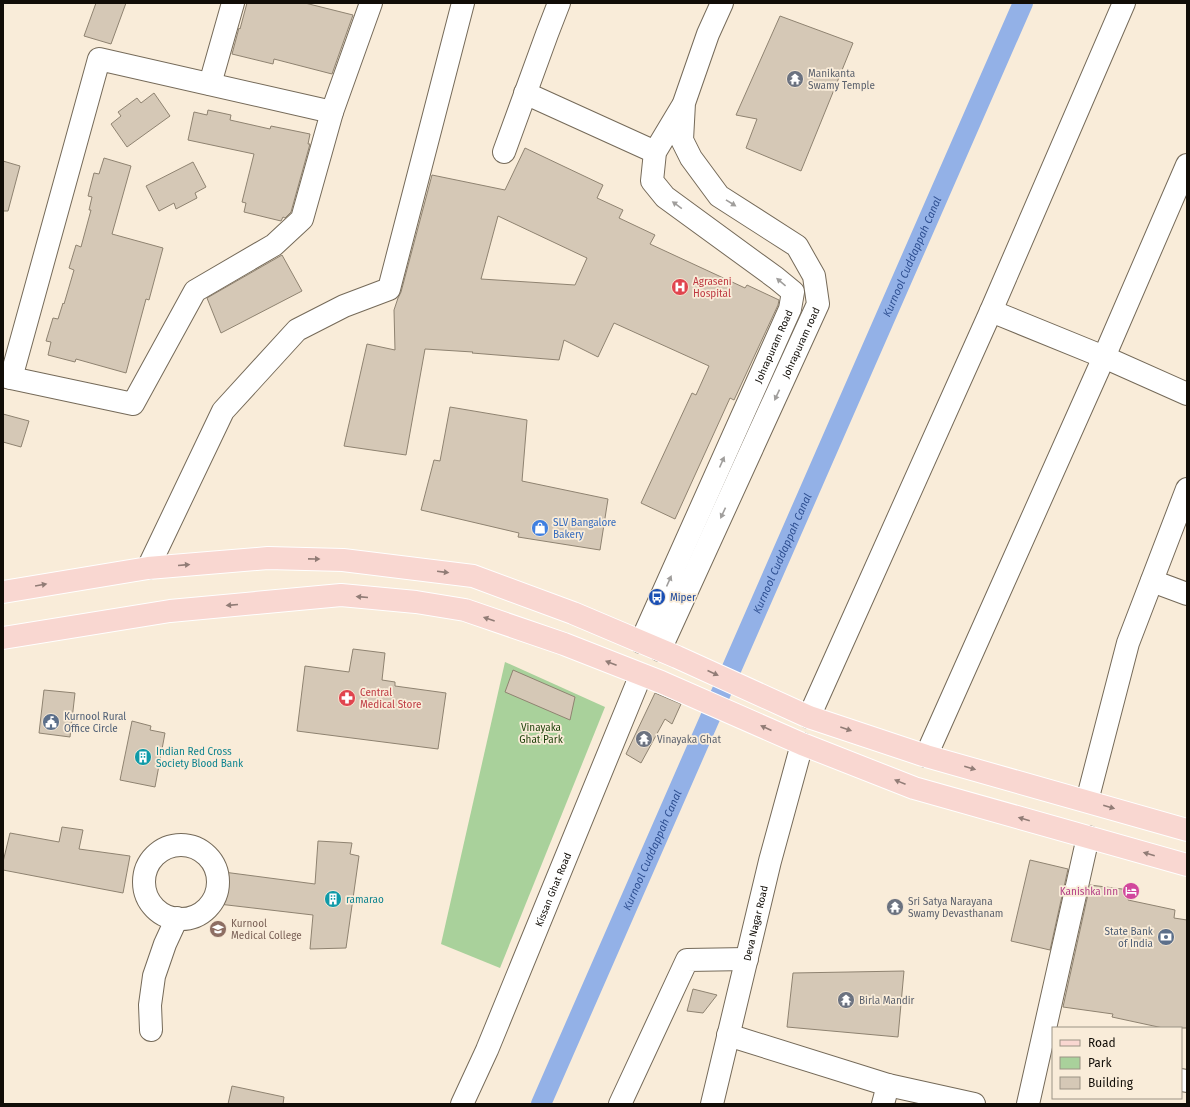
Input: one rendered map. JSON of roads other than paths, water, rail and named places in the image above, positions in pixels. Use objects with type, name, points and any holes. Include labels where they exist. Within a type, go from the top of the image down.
[{"type":"main road","points":[[3,592],[148,568],[268,558],[343,560],[473,576],[574,613],[660,649],[809,717],[926,756],[1187,830]]},
{"type":"main road","points":[[3,638],[170,611],[341,595],[416,602],[466,610],[564,644],[651,678],[802,744],[914,788],[1187,865]]},
{"type":"street","points":[[210,84],[234,3]]},
{"type":"street","points":[[332,112],[99,59],[7,377],[133,404],[195,290],[274,245],[302,219],[332,112],[371,3]]},
{"type":"street","points":[[148,568],[223,411],[297,330],[344,306],[388,289],[463,3]]},
{"type":"street","points":[[504,152],[547,34],[560,3]]},
{"type":"street","name":"Johrapuram road","points":[[660,649],[818,304],[814,276],[797,246],[719,196],[691,158],[682,140],[684,103],[708,34],[722,3]]},
{"type":"street","points":[[809,717],[991,311],[1124,3]]},
{"type":"street","points":[[526,93],[655,152]]},
{"type":"street","name":"Johrapuram Road","points":[[660,649],[790,309],[793,292],[665,197],[652,181],[655,152],[684,103]]},
{"type":"street","points":[[926,756],[1104,357],[1187,166]]},
{"type":"street","points":[[991,311],[1104,357],[1187,394]]},
{"type":"street","points":[[1087,801],[1128,643],[1187,489]]},
{"type":"street","points":[[1152,581],[1187,594]]},
{"type":"street","name":"Kissan Ghat Road","points":[[462,1104],[487,1050],[636,684],[651,678]]},
{"type":"street","name":"Deva Nagar Road","points":[[712,1104],[770,862],[802,744]]},
{"type":"street","points":[[1028,1104],[1047,1047],[1088,837]]},
{"type":"street","points":[[151,1030],[150,1005],[154,976],[176,918]]},
{"type":"street","points":[[620,1104],[687,960],[747,959]]},
{"type":"street","points":[[728,1034],[886,1094],[974,1104]]},
{"type":"waterway","name":"Kurnool Cuddappah Canal","points":[[541,1104],[1023,3]]},
{"type":"place","name":"Manikanta Swamy Temple","points":[[795,79]]},
{"type":"place","name":"Agraseni Hospital","points":[[680,287]]},
{"type":"place","name":"SLV Bangalore Bakery","points":[[540,528]]},
{"type":"place","name":"Miper","points":[[657,597]]},
{"type":"place","name":"Central Medical Store","points":[[347,698]]},
{"type":"place","name":"Kurnool Rural Office Circle","points":[[51,722]]},
{"type":"place","name":"Vinayaka Ghat","points":[[644,739]]},
{"type":"place","name":"Indian Red Cross Society Blood Bank","points":[[143,757]]},
{"type":"place","name":"Kanishka Inn","points":[[1131,891]]},
{"type":"place","name":"ramarao","points":[[333,899]]},
{"type":"place","name":"Sri Satya Narayana Swamy Devasthanam","points":[[895,907]]},
{"type":"place","name":"Kurnool Medical College","points":[[218,929]]},
{"type":"place","name":"State Bank of India","points":[[1166,937]]},
{"type":"place","name":"Birla Mandir","points":[[846,1000]]},
{"type":"park label","name":"Vinayaka Ghat Park","points":[[541,732]]}]
